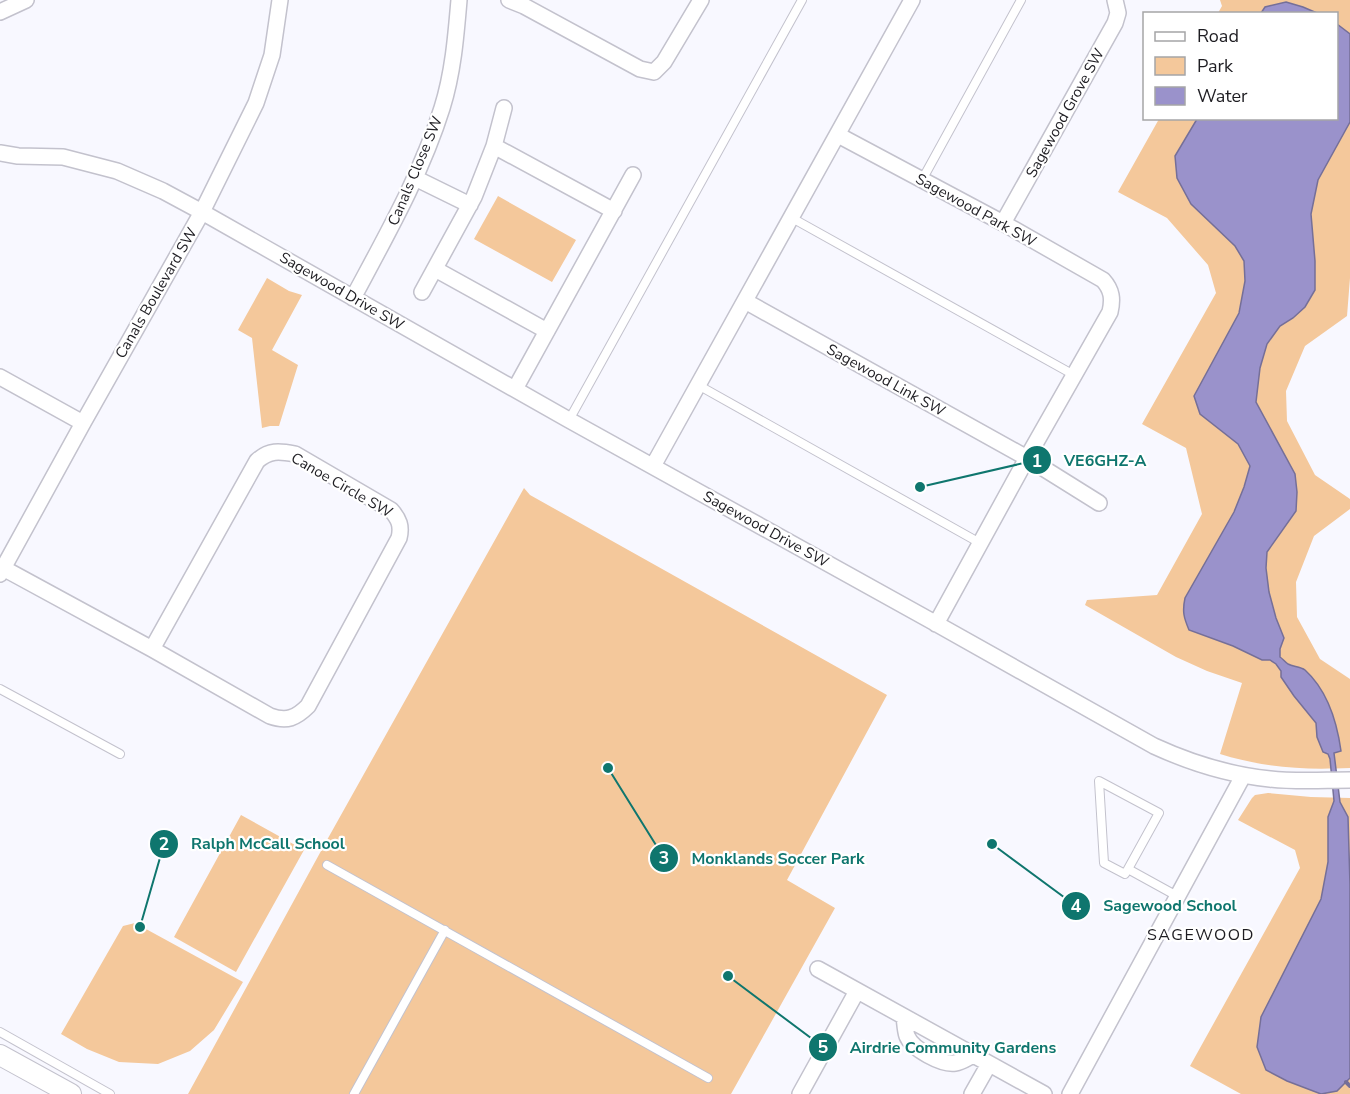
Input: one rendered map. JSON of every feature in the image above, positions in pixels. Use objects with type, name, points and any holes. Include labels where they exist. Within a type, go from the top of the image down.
[{"type":"street","points":[[0,12],[26,0]]},
{"type":"street","name":"Canals Boulevard SW","points":[[2,571],[202,212],[256,103],[272,55],[280,0]]},
{"type":"street","name":"Canals Close SW","points":[[352,297],[392,226],[425,156],[442,107],[455,49],[459,0]]},
{"type":"street","points":[[509,0],[640,69],[654,72],[664,62],[701,0]]},
{"type":"street","points":[[653,466],[912,0]]},
{"type":"street","name":"Sagewood Grove SW","points":[[1003,223],[1115,23],[1118,13],[1115,0]]},
{"type":"street","points":[[422,292],[470,205],[494,146],[504,108]]},
{"type":"street","name":"Sagewood Park SW","points":[[838,135],[1003,223],[1103,280],[1109,286],[1112,295],[1110,312],[936,624]]},
{"type":"street","points":[[494,146],[614,211]]},
{"type":"street","name":"Sagewood Drive SW","points":[[0,153],[18,156],[63,157],[117,171],[163,191],[1154,746],[1183,759],[1243,776],[1271,780],[1350,780]]},
{"type":"street","points":[[515,389],[633,175]]},
{"type":"street","points":[[415,178],[470,205]]},
{"type":"street","points":[[435,269],[547,331]]},
{"type":"street","name":"Sagewood Link SW","points":[[746,301],[1027,458],[1099,503]]},
{"type":"street","points":[[0,377],[83,423]]},
{"type":"street","name":"Canoe Circle SW","points":[[2,571],[152,649],[270,716],[288,719],[300,714],[308,706],[399,538],[400,523],[391,510],[295,454],[272,452],[263,455],[257,461],[152,649]]},
{"type":"street","points":[[1073,1093],[1243,776]]},
{"type":"street","points":[[818,969],[1044,1094]]},
{"type":"street","points":[[800,1094],[857,991]]},
{"type":"street","points":[[904,1017],[907,1036],[911,1044],[936,1059],[944,1063],[955,1063],[973,1055]]},
{"type":"street","points":[[0,1055],[70,1094]]},
{"type":"street","points":[[972,1094],[989,1064]]},
{"type":"lane","points":[[569,420],[802,0]]},
{"type":"lane","points":[[922,180],[1021,0]]},
{"type":"lane","points":[[792,218],[1074,375]]},
{"type":"lane","points":[[698,385],[980,543]]},
{"type":"lane","points":[[0,689],[120,754]]},
{"type":"lane","points":[[1099,781],[1159,813],[1128,869],[1125,874],[1104,862],[1099,781]]},
{"type":"lane","points":[[327,865],[708,1078]]},
{"type":"lane","points":[[1128,869],[1178,896]]},
{"type":"lane","points":[[354,1094],[445,930]]},
{"type":"lane","points":[[0,1032],[110,1094]]},
{"type":"green space","points":[[1220,0],[1350,0],[1350,278],[1347,316],[1305,346],[1286,391],[1287,421],[1315,475],[1350,499],[1350,509],[1314,536],[1296,582],[1297,617],[1320,659],[1350,679],[1350,768],[1284,767],[1220,754],[1242,683],[1176,657],[1085,605],[1087,600],[1157,595],[1202,514],[1186,448],[1142,424],[1216,293],[1208,265],[1167,218],[1118,192],[1158,120],[1338,120],[1338,12],[1219,12],[1222,6]]},
{"type":"green space","points":[[498,196],[576,240],[552,282],[474,239]]},
{"type":"green space","points":[[267,278],[289,291],[302,295],[272,350],[298,365],[279,426],[262,428],[252,338],[238,330]]},
{"type":"green space","points":[[524,488],[530,495],[887,695],[787,880],[835,908],[731,1094],[188,1094],[327,840]]},
{"type":"green space","points":[[1268,793],[1350,798],[1350,1094],[1241,1094],[1190,1066],[1300,868],[1295,850],[1238,820],[1255,795]]},
{"type":"green space","points":[[241,815],[304,850],[236,972],[174,937]]},
{"type":"green space","points":[[135,923],[243,982],[214,1030],[190,1051],[158,1064],[119,1062],[87,1049],[61,1034],[123,926]]},
{"type":"water","points":[[1286,2],[1315,12],[1262,12],[1265,7]]},
{"type":"water","points":[[1338,25],[1350,34],[1350,122],[1318,180],[1311,214],[1315,290],[1305,307],[1280,326],[1267,344],[1260,368],[1256,402],[1295,474],[1297,492],[1296,511],[1267,552],[1269,592],[1284,638],[1280,657],[1288,664],[1305,670],[1313,678],[1330,707],[1341,751],[1334,753],[1340,802],[1348,817],[1350,1078],[1337,1091],[1321,1094],[1266,1070],[1257,1047],[1261,1017],[1321,899],[1328,862],[1328,817],[1334,801],[1330,759],[1328,754],[1323,752],[1317,737],[1316,723],[1281,677],[1281,671],[1276,664],[1189,630],[1184,615],[1185,598],[1234,512],[1250,466],[1238,444],[1200,414],[1194,396],[1239,313],[1245,281],[1244,261],[1235,246],[1191,204],[1177,178],[1175,156],[1196,120],[1338,120]]},
{"type":"waterway","points":[[1346,1082],[1350,1086]]},
{"type":"place","name":"VE6GHZ-A","points":[[920,487]]},
{"type":"place","name":"Monklands Soccer Park","points":[[608,768]]},
{"type":"place","name":"Sagewood School","points":[[992,844]]},
{"type":"place","name":"Ralph McCall School","points":[[140,927]]},
{"type":"place","name":"Airdrie Community Gardens","points":[[728,976]]},
{"type":"district","name":"SAGEWOOD","points":[[1201,935]]}]
